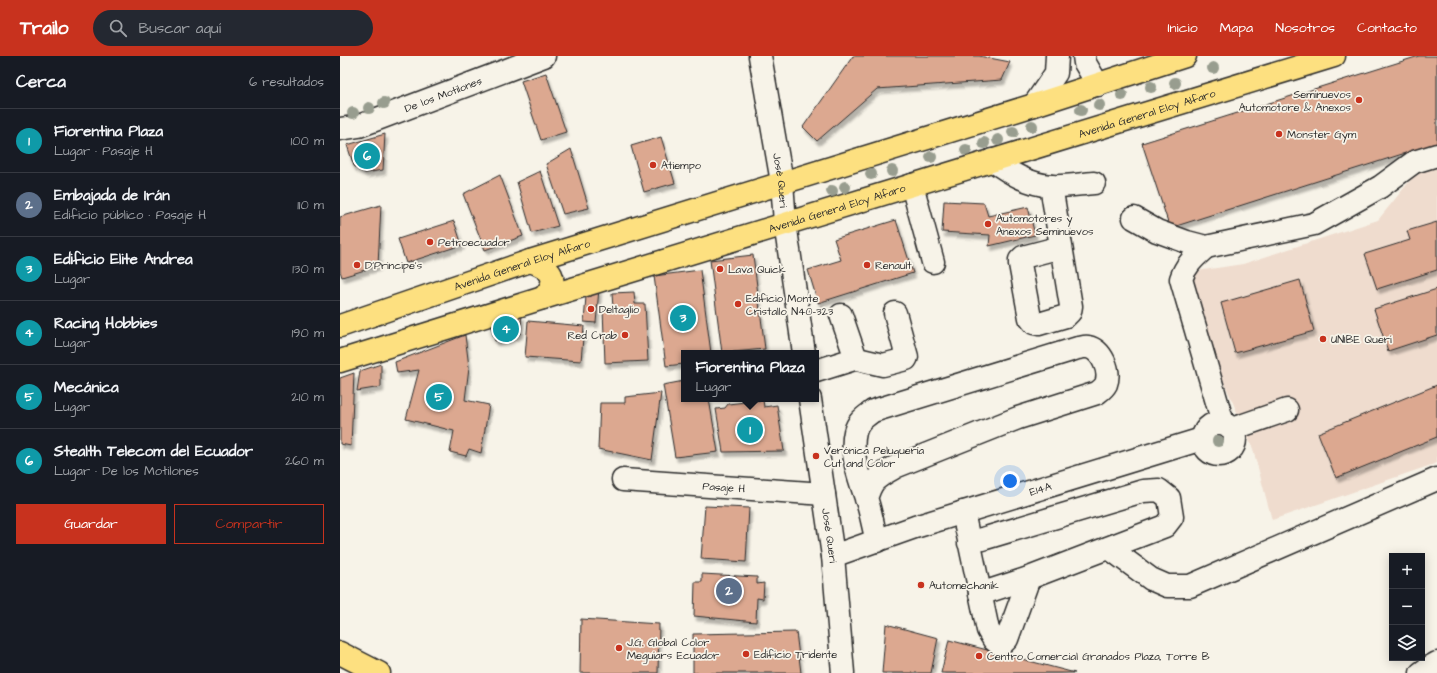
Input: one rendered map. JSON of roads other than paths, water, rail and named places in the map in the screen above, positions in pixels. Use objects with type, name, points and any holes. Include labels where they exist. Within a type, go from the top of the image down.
[{"type":"main road","name":"Avenida General Eloy Alfaro","points":[[340,326],[530,262],[782,182],[1098,85],[1185,56]]},
{"type":"main road","name":"Avenida General Eloy Alfaro","points":[[340,361],[785,223],[1334,56]]},
{"type":"main road","points":[[530,262],[547,269],[552,276],[552,283],[549,291],[543,298]]},
{"type":"main road","points":[[340,654],[380,673]]},
{"type":"street","name":"De los Motilones","points":[[340,129],[359,126],[544,56]]},
{"type":"street","name":"José Queri","points":[[760,56],[782,182],[785,223],[804,350]]},
{"type":"street","points":[[1034,105],[1056,72],[1057,56]]},
{"type":"street","points":[[1084,56],[1085,62],[1098,85]]},
{"type":"street","points":[[1134,218],[1157,231],[1206,247],[1314,224],[1380,187],[1414,162],[1437,155]]},
{"type":"street","points":[[992,160],[1011,174],[1034,183],[1051,186],[1094,183]]},
{"type":"street","points":[[912,185],[933,262]]},
{"type":"street","points":[[1051,186],[1061,247]]},
{"type":"street","points":[[1206,247],[1191,260],[1184,271],[1182,279],[1228,426],[1235,439],[1232,448],[1224,454],[1214,454],[1206,449],[1202,439],[1206,429],[1213,423],[1228,426],[1287,410]]},
{"type":"street","points":[[819,370],[851,360],[853,358],[883,365],[906,359],[907,356],[895,313]]},
{"type":"street","points":[[842,315],[854,353],[853,358]]},
{"type":"street","points":[[866,499],[870,485],[877,478],[895,467],[1018,418],[1097,393],[1106,385],[1108,379],[1107,371],[1102,358],[1096,351],[1088,347],[1078,348],[873,412],[862,419],[855,431],[854,450],[862,487],[877,541]]},
{"type":"street","name":"José Queri","points":[[810,402],[833,556],[843,673]]},
{"type":"street","name":"E14A","points":[[833,556],[963,512],[1202,439]]},
{"type":"street","points":[[1109,548],[1151,579],[1167,586],[1190,586],[1437,479]]},
{"type":"street","name":"Pasaje H","points":[[623,480],[824,494]]},
{"type":"street","points":[[969,543],[1143,491],[1159,490],[1169,498],[1172,517],[1165,526],[1029,578],[980,594]]},
{"type":"street","points":[[963,512],[988,630],[994,640],[999,644],[1003,643],[1007,639],[1029,578]]},
{"type":"street","points":[[1421,673],[1437,663]]},
{"type":"place","name":"Seminuevos Automotore & Anexos","points":[[1359,100]]},
{"type":"place","name":"Monster Gym","points":[[1279,134]]},
{"type":"place","name":"Stealth Telecom del Ecuador","points":[[367,156]]},
{"type":"place","name":"Atiempo","points":[[653,165]]},
{"type":"place","name":"Automotores y Anexos Seminuevos","points":[[988,224]]},
{"type":"place","name":"Petroecuador","points":[[430,242]]},
{"type":"place","name":"D'Principe's","points":[[357,265]]},
{"type":"place","name":"Renault","points":[[867,265]]},
{"type":"place","name":"Lava Quick","points":[[720,269]]},
{"type":"place","name":"Edificio Monte Cristallo N40-323","points":[[738,304]]},
{"type":"place","name":"Deltaglio","points":[[591,309]]},
{"type":"place","name":"Edificio Elite Andrea","points":[[683,318]]},
{"type":"place","name":"Racing Hobbies","points":[[506,329]]},
{"type":"place","name":"Red Crab","points":[[625,335]]},
{"type":"place","name":"UNIBE Queri","points":[[1323,339]]},
{"type":"place","name":"Mecánica","points":[[439,397]]},
{"type":"place","name":"Fiorentina Plaza","points":[[750,430]]},
{"type":"place","name":"Verónica Peluquería Cut and Color","points":[[816,456]]},
{"type":"place","name":"Automechanik","points":[[921,585]]},
{"type":"place","name":"Embajada de Irán","points":[[729,591]]},
{"type":"place","name":"J.G. Global Color Meguiars Ecuador","points":[[619,648]]},
{"type":"place","name":"Edificio Tridente","points":[[746,654]]},
{"type":"place","name":"Centro Comercial Granados Plaza, Torre B","points":[[979,656]]}]
